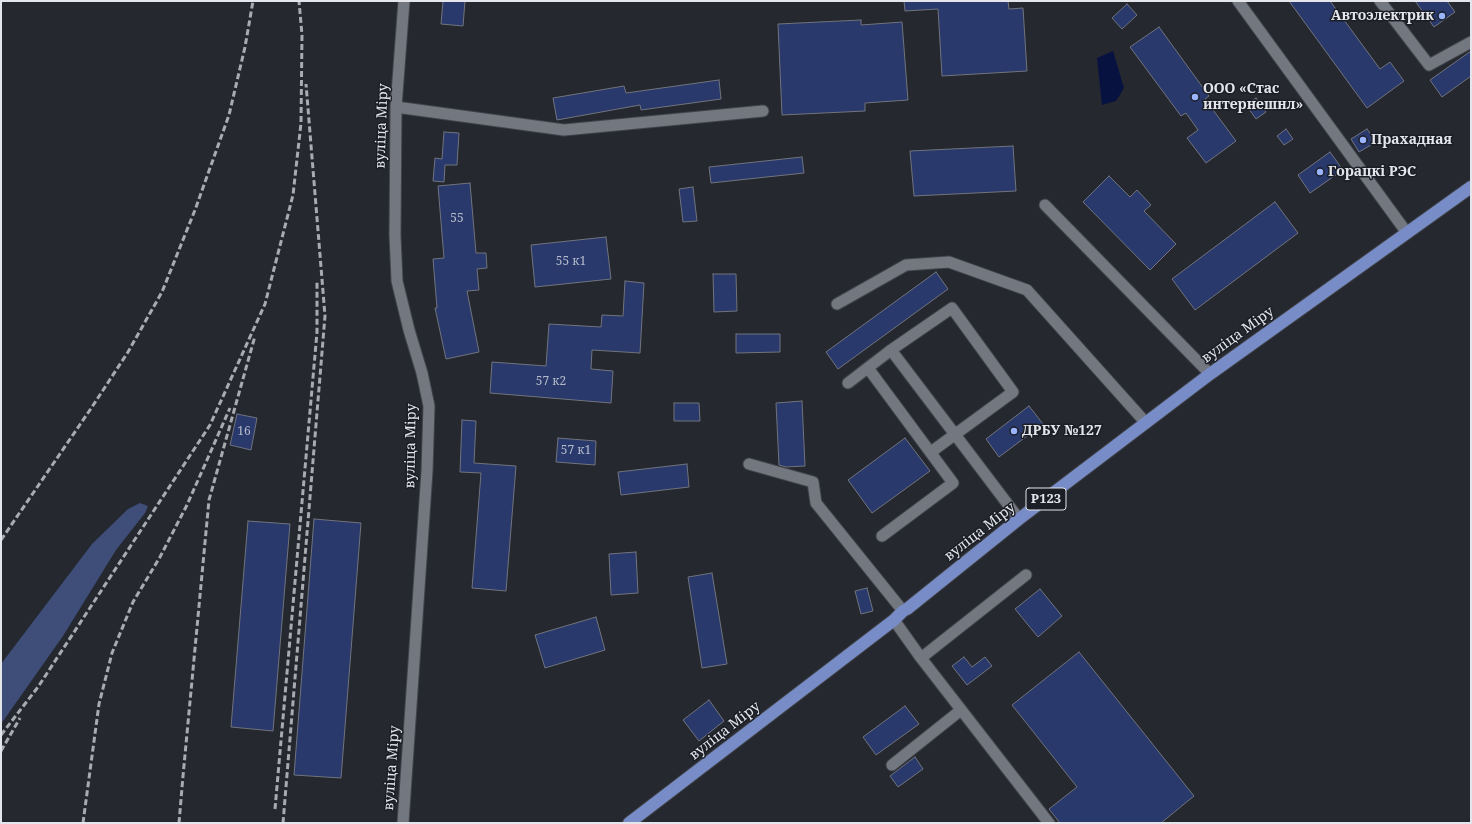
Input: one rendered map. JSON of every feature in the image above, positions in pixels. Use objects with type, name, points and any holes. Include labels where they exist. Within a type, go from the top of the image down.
[{"type":"main road","name":"вуліца Міру","points":[[629,823],[894,620],[903,611],[1146,422],[1210,374],[1471,187]]},
{"type":"street","name":"вуліца Міру","points":[[403,823],[427,471],[429,406],[422,373],[397,282],[395,235],[396,107],[404,1]]},
{"type":"street","points":[[1238,1],[1407,233]]},
{"type":"street","points":[[1380,1],[1429,65],[1471,42]]},
{"type":"street","points":[[396,107],[564,130],[763,111]]},
{"type":"street","points":[[1045,205],[1210,374]]},
{"type":"street","points":[[837,304],[906,265],[949,262],[1027,290],[1146,422]]},
{"type":"street","points":[[848,383],[891,350],[952,308],[1013,392],[930,452]]},
{"type":"street","points":[[891,350],[1019,520]]},
{"type":"street","points":[[868,368],[953,483],[882,536]]},
{"type":"street","points":[[749,464],[813,482],[816,503],[903,611]]},
{"type":"street","points":[[921,658],[1026,575]]},
{"type":"street","points":[[894,620],[921,658],[1049,823]]},
{"type":"street","points":[[892,765],[961,710]]},
{"type":"shaded area","points":[[1113,51],[1124,88],[1116,101],[1102,105],[1097,58]]},
{"type":"shaded area","points":[[140,503],[148,506],[145,513],[116,550],[63,636],[1,724],[1,664],[92,544],[128,509]]},
{"type":"building","points":[[443,1],[465,1],[463,26],[441,24]]},
{"type":"building","points":[[904,1],[1008,1],[1009,9],[1023,8],[1027,71],[942,76],[938,9],[905,11]]},
{"type":"building","points":[[1289,1],[1330,1],[1380,69],[1390,62],[1404,81],[1367,108]]},
{"type":"building","points":[[1415,1],[1447,1],[1455,12],[1434,27]]},
{"type":"building","points":[[1127,4],[1137,15],[1122,29],[1112,18]]},
{"type":"building","points":[[861,20],[861,25],[902,22],[908,100],[865,103],[865,111],[782,115],[778,24]]},
{"type":"building","points":[[1159,27],[1209,96],[1205,99],[1236,141],[1206,163],[1187,138],[1198,130],[1186,113],[1181,116],[1130,47]]},
{"type":"building","points":[[1471,51],[1471,76],[1442,97],[1430,80]]},
{"type":"building","points":[[719,80],[721,99],[641,110],[640,105],[557,120],[553,98],[624,86],[626,93]]},
{"type":"building","points":[[1256,98],[1266,112],[1256,119],[1246,105]]},
{"type":"building","points":[[1286,129],[1293,139],[1284,145],[1277,136]]},
{"type":"building","name":"Прахадная","points":[[1367,129],[1376,142],[1359,152],[1351,139]]},
{"type":"building","points":[[444,132],[459,133],[457,165],[445,165],[444,182],[433,181],[435,158],[442,159]]},
{"type":"building","points":[[1013,146],[1016,191],[914,196],[910,151]]},
{"type":"building","name":"Горацкі РЭС","points":[[1330,152],[1343,170],[1310,193],[1298,175]]},
{"type":"building","points":[[802,157],[804,173],[711,183],[709,167]]},
{"type":"building","points":[[1109,176],[1130,197],[1137,190],[1151,205],[1144,211],[1176,244],[1150,270],[1083,202]]},
{"type":"building","points":[[470,183],[476,253],[486,253],[487,268],[477,269],[479,290],[467,291],[479,352],[446,359],[435,308],[437,308],[433,259],[444,258],[438,186]]},
{"type":"building","points":[[693,187],[697,221],[683,222],[679,189]]},
{"type":"building","points":[[1275,202],[1298,233],[1195,310],[1172,279]]},
{"type":"building","points":[[606,237],[611,279],[535,287],[531,245]]},
{"type":"building","points":[[936,272],[948,289],[838,369],[826,352]]},
{"type":"building","points":[[713,274],[736,274],[737,311],[714,312]]},
{"type":"building","points":[[625,281],[644,283],[640,353],[592,350],[591,369],[613,371],[611,403],[490,393],[492,362],[546,366],[549,324],[601,327],[602,315],[623,316]]},
{"type":"building","points":[[736,334],[780,334],[780,352],[736,353]]},
{"type":"building","points":[[802,401],[805,466],[786,467],[779,465],[776,403]]},
{"type":"building","points":[[674,403],[699,403],[700,421],[674,421]]},
{"type":"building","name":"ДРБУ №127","points":[[1029,406],[1043,424],[999,457],[986,439]]},
{"type":"building","points":[[237,414],[257,418],[251,450],[230,445]]},
{"type":"building","points":[[462,420],[476,421],[474,463],[516,466],[506,591],[472,588],[481,473],[460,472]]},
{"type":"building","points":[[558,438],[596,441],[595,465],[556,462]]},
{"type":"building","points":[[905,438],[930,471],[872,513],[848,480]]},
{"type":"building","points":[[687,464],[689,487],[621,495],[618,472]]},
{"type":"building","points":[[314,519],[361,523],[341,778],[294,775]]},
{"type":"building","points":[[248,521],[290,524],[273,731],[231,727]]},
{"type":"building","points":[[636,552],[638,593],[611,595],[609,554]]},
{"type":"building","points":[[712,573],[727,664],[702,668],[688,577]]},
{"type":"building","points":[[867,588],[873,611],[861,614],[855,591]]},
{"type":"building","points":[[1040,589],[1062,616],[1038,637],[1015,609]]},
{"type":"building","points":[[596,617],[605,650],[545,668],[535,635]]},
{"type":"building","points":[[1079,652],[1194,796],[1161,823],[1060,823],[1049,809],[1077,787],[1012,705]]},
{"type":"building","points":[[964,657],[972,667],[985,657],[992,666],[967,685],[952,666]]},
{"type":"building","points":[[709,700],[724,721],[699,741],[683,720]]},
{"type":"building","points":[[905,706],[919,724],[876,755],[863,737]]},
{"type":"building","points":[[915,757],[923,769],[898,787],[890,776]]},
{"type":"railway","points":[[1,540],[128,352],[162,292],[195,210],[229,115],[245,47],[253,1]]},
{"type":"railway","points":[[1,735],[38,687],[210,425],[265,304],[293,195],[301,123],[302,35],[299,1]]},
{"type":"railway","points":[[283,823],[325,316],[306,84]]},
{"type":"railway","points":[[275,809],[317,332],[317,281]]},
{"type":"railway","points":[[179,823],[209,500],[255,336]]},
{"type":"railway","points":[[83,823],[99,704],[112,653],[133,602],[160,557],[187,505],[230,408]]},
{"type":"railway","points":[[1,751],[20,718]]},
{"type":"place","name":"Автоэлектрик","points":[[1442,16]]},
{"type":"place","name":"ООО «Стас интернешнл»","points":[[1195,97]]},
{"type":"place","name":"Прахадная","points":[[1363,140]]},
{"type":"place","name":"Горацкі РЭС","points":[[1320,172]]},
{"type":"place","name":"ДРБУ №127","points":[[1014,431]]}]
